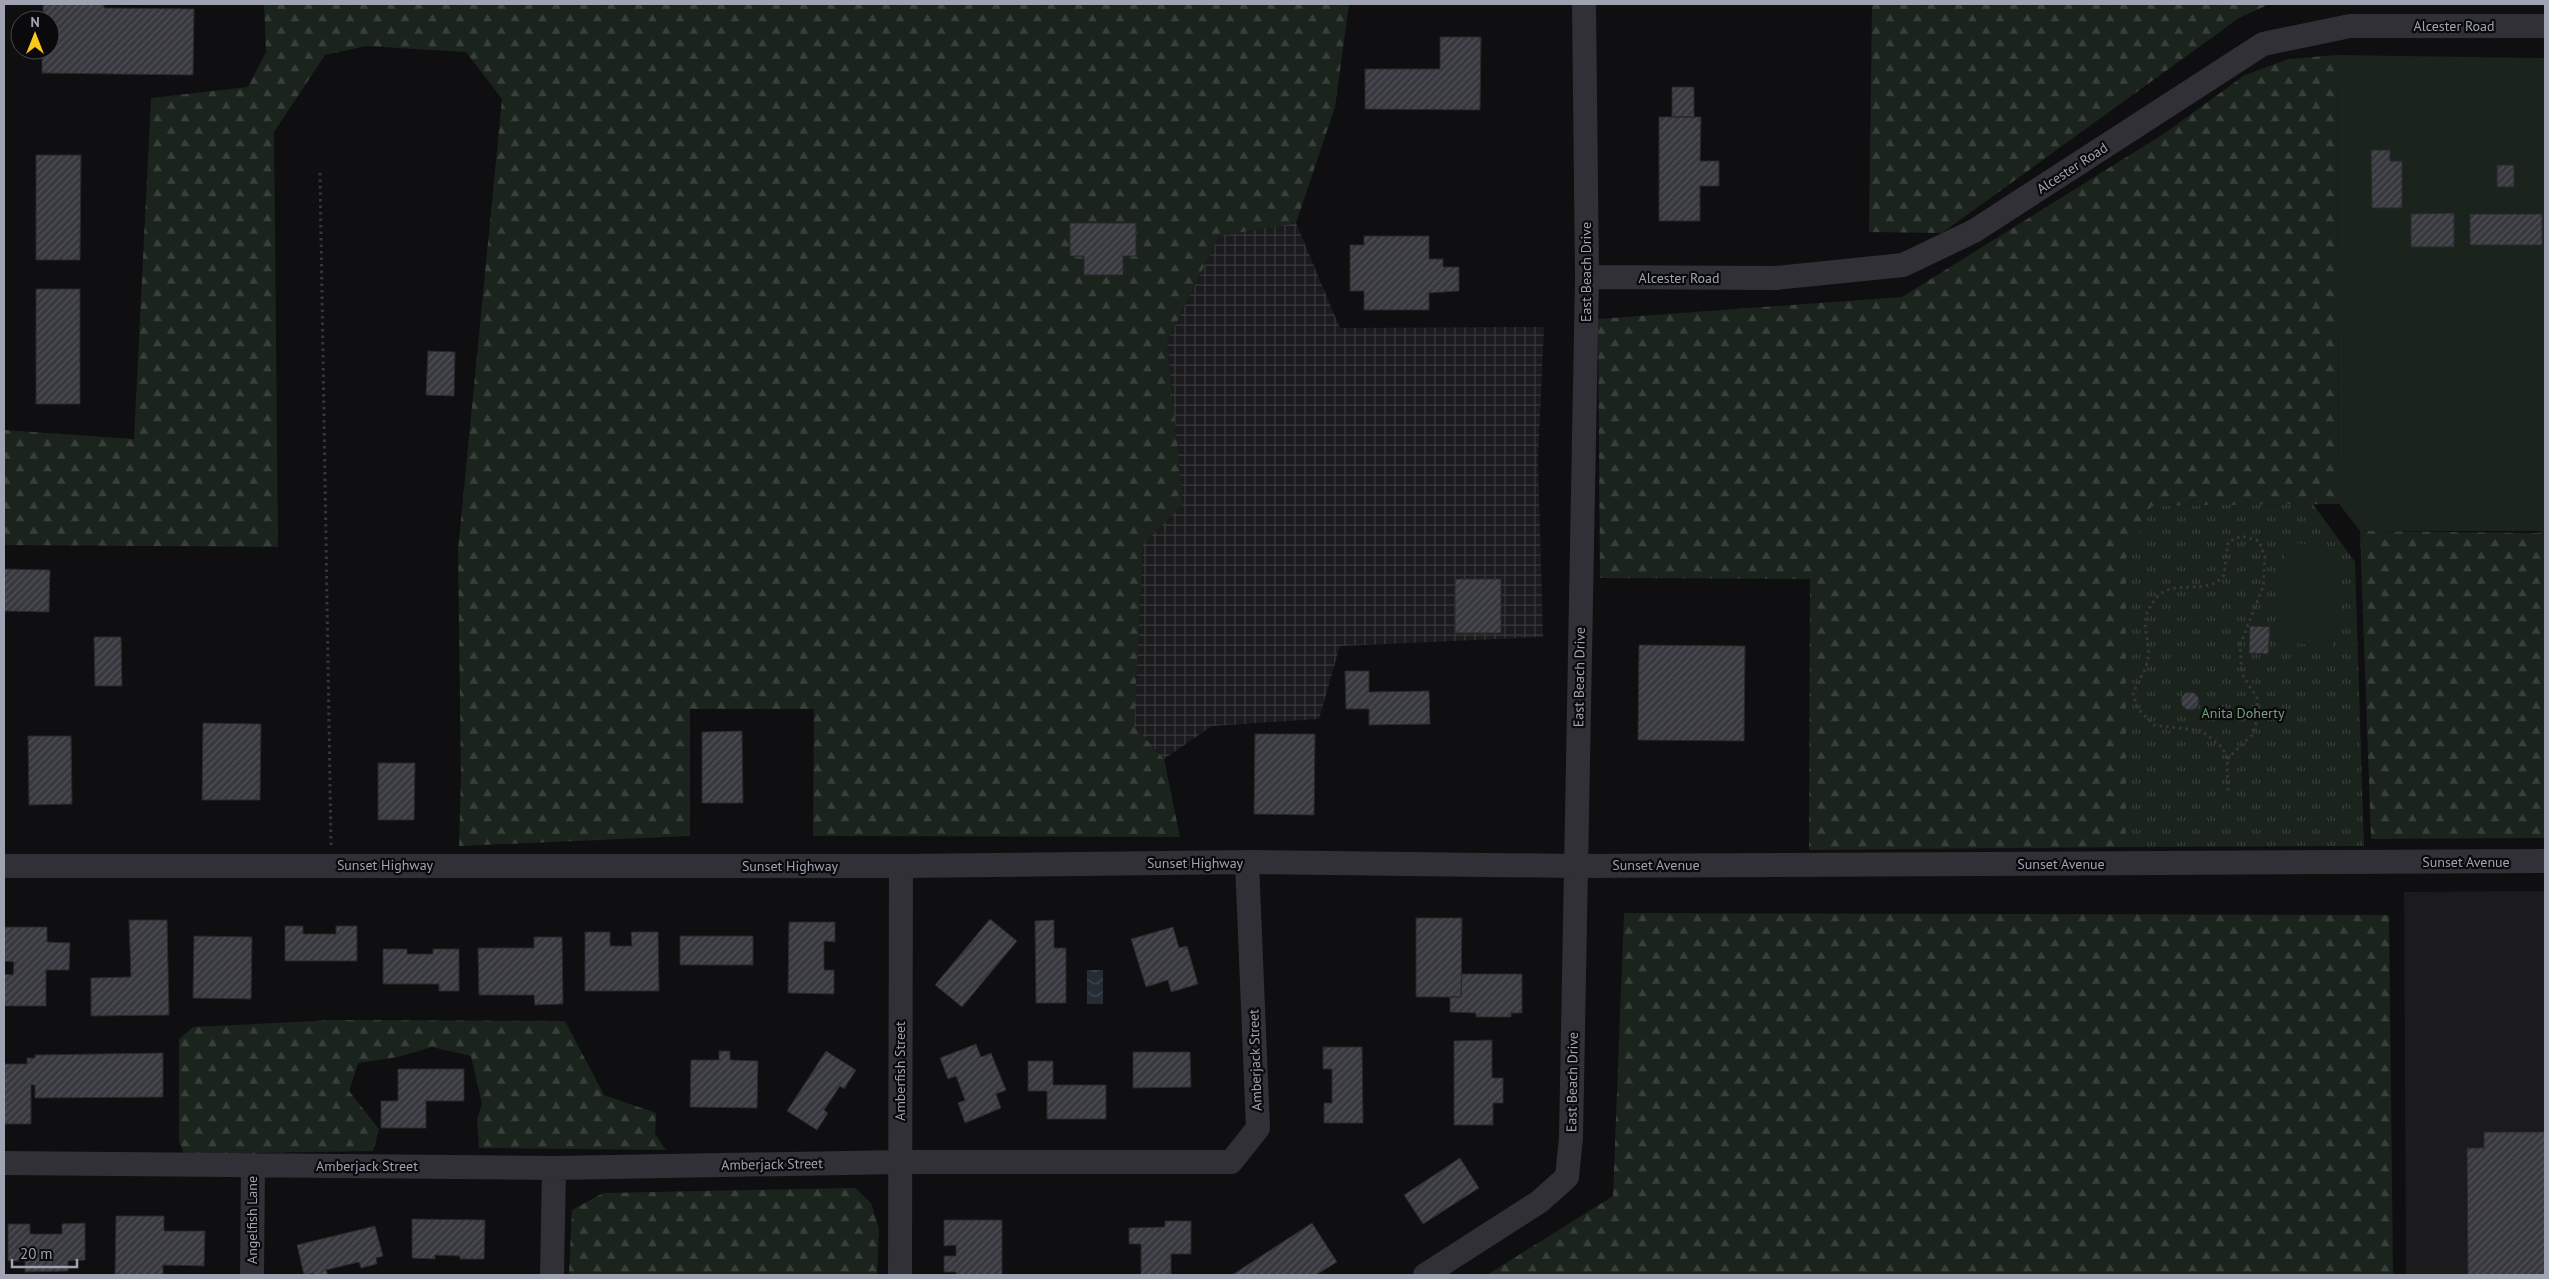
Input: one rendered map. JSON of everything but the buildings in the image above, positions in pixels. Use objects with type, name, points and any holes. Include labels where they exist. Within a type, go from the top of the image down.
[{"type":"street","name":"East Beach Drive","points":[[1425,1275],[1539,1202],[1567,1178],[1571,1138],[1587,278],[1584,4]]},
{"type":"street","name":"Alcester Road","points":[[1587,278],[1776,278],[1903,265],[1974,231],[2263,44],[2350,26],[2545,26]]},
{"type":"street","name":"Sunset Avenue","points":[[1576,866],[2545,861]]},
{"type":"street","name":"Sunset Highway","points":[[4,866],[901,866],[1247,862],[1576,866]]},
{"type":"street","name":"Amberjack Street","points":[[4,1163],[554,1168],[900,1162],[1231,1162],[1258,1128],[1247,862]]},
{"type":"street","name":"Amberfish Street","points":[[900,1275],[901,866]]},
{"type":"street","name":"Angelfish Lane","points":[[252,1275],[253,1165]]},
{"type":"street","points":[[552,1275],[554,1168]]},
{"type":"path","points":[[320,173],[331,865]]},
{"type":"path","points":[[2227,758],[2252,735],[2258,717],[2257,698],[2242,674],[2240,645],[2263,587],[2265,558],[2260,541],[2241,536],[2228,542],[2224,575],[2221,579],[2194,588],[2175,587],[2158,596],[2143,622],[2148,659],[2133,694],[2137,708],[2154,725],[2202,731],[2222,747],[2227,758],[2228,794]]},
{"type":"shaded area","points":[[1296,223],[1340,328],[1544,327],[1538,460],[1543,637],[1340,646],[1319,719],[1212,726],[1164,759],[1134,726],[1143,544],[1183,504],[1167,342],[1219,236]]},
{"type":"shaded area","points":[[2545,891],[2545,1275],[2406,1275],[2404,892]]},
{"type":"green space","points":[[264,4],[1349,4],[1335,107],[1296,223],[1219,236],[1167,342],[1183,504],[1143,544],[1134,726],[1164,759],[1180,837],[813,836],[814,709],[690,709],[690,836],[459,846],[461,778],[458,550],[502,99],[466,52],[366,46],[325,55],[274,132],[278,547],[4,545],[4,430],[134,439],[151,98],[248,87],[266,52]]},
{"type":"green space","points":[[1872,4],[2270,4],[2239,18],[1942,233],[1869,232]]},
{"type":"green space","points":[[2337,55],[2339,504],[2152,506],[2126,559],[2126,847],[1809,850],[1810,579],[1600,578],[1598,319],[1902,297],[2165,133],[2245,75],[2289,59]]},
{"type":"green space","points":[[2337,55],[2545,58],[2545,531],[2360,531],[2339,504]]},
{"type":"green space","name":"Anita Doherty","points":[[2313,504],[2355,562],[2364,846],[2126,847],[2126,559],[2152,506]]},
{"type":"green space","points":[[2545,530],[2545,838],[2371,839],[2360,531],[2538,533]]},
{"type":"green space","points":[[2286,542],[2343,548],[2332,647],[2276,641]]},
{"type":"green space","points":[[1624,913],[2389,915],[2393,1275],[1487,1275],[1613,1196]]},
{"type":"green space","points":[[335,1020],[565,1021],[604,1095],[656,1113],[655,1134],[666,1150],[479,1148],[477,1120],[482,1104],[471,1056],[432,1047],[398,1057],[358,1063],[349,1091],[379,1129],[373,1151],[184,1154],[179,1141],[179,1039],[193,1027]]},
{"type":"green space","points":[[855,1188],[871,1203],[879,1229],[877,1275],[569,1275],[572,1210],[603,1193]]},
{"type":"water","points":[[1087,970],[1103,970],[1103,1004],[1087,1004]]}]
